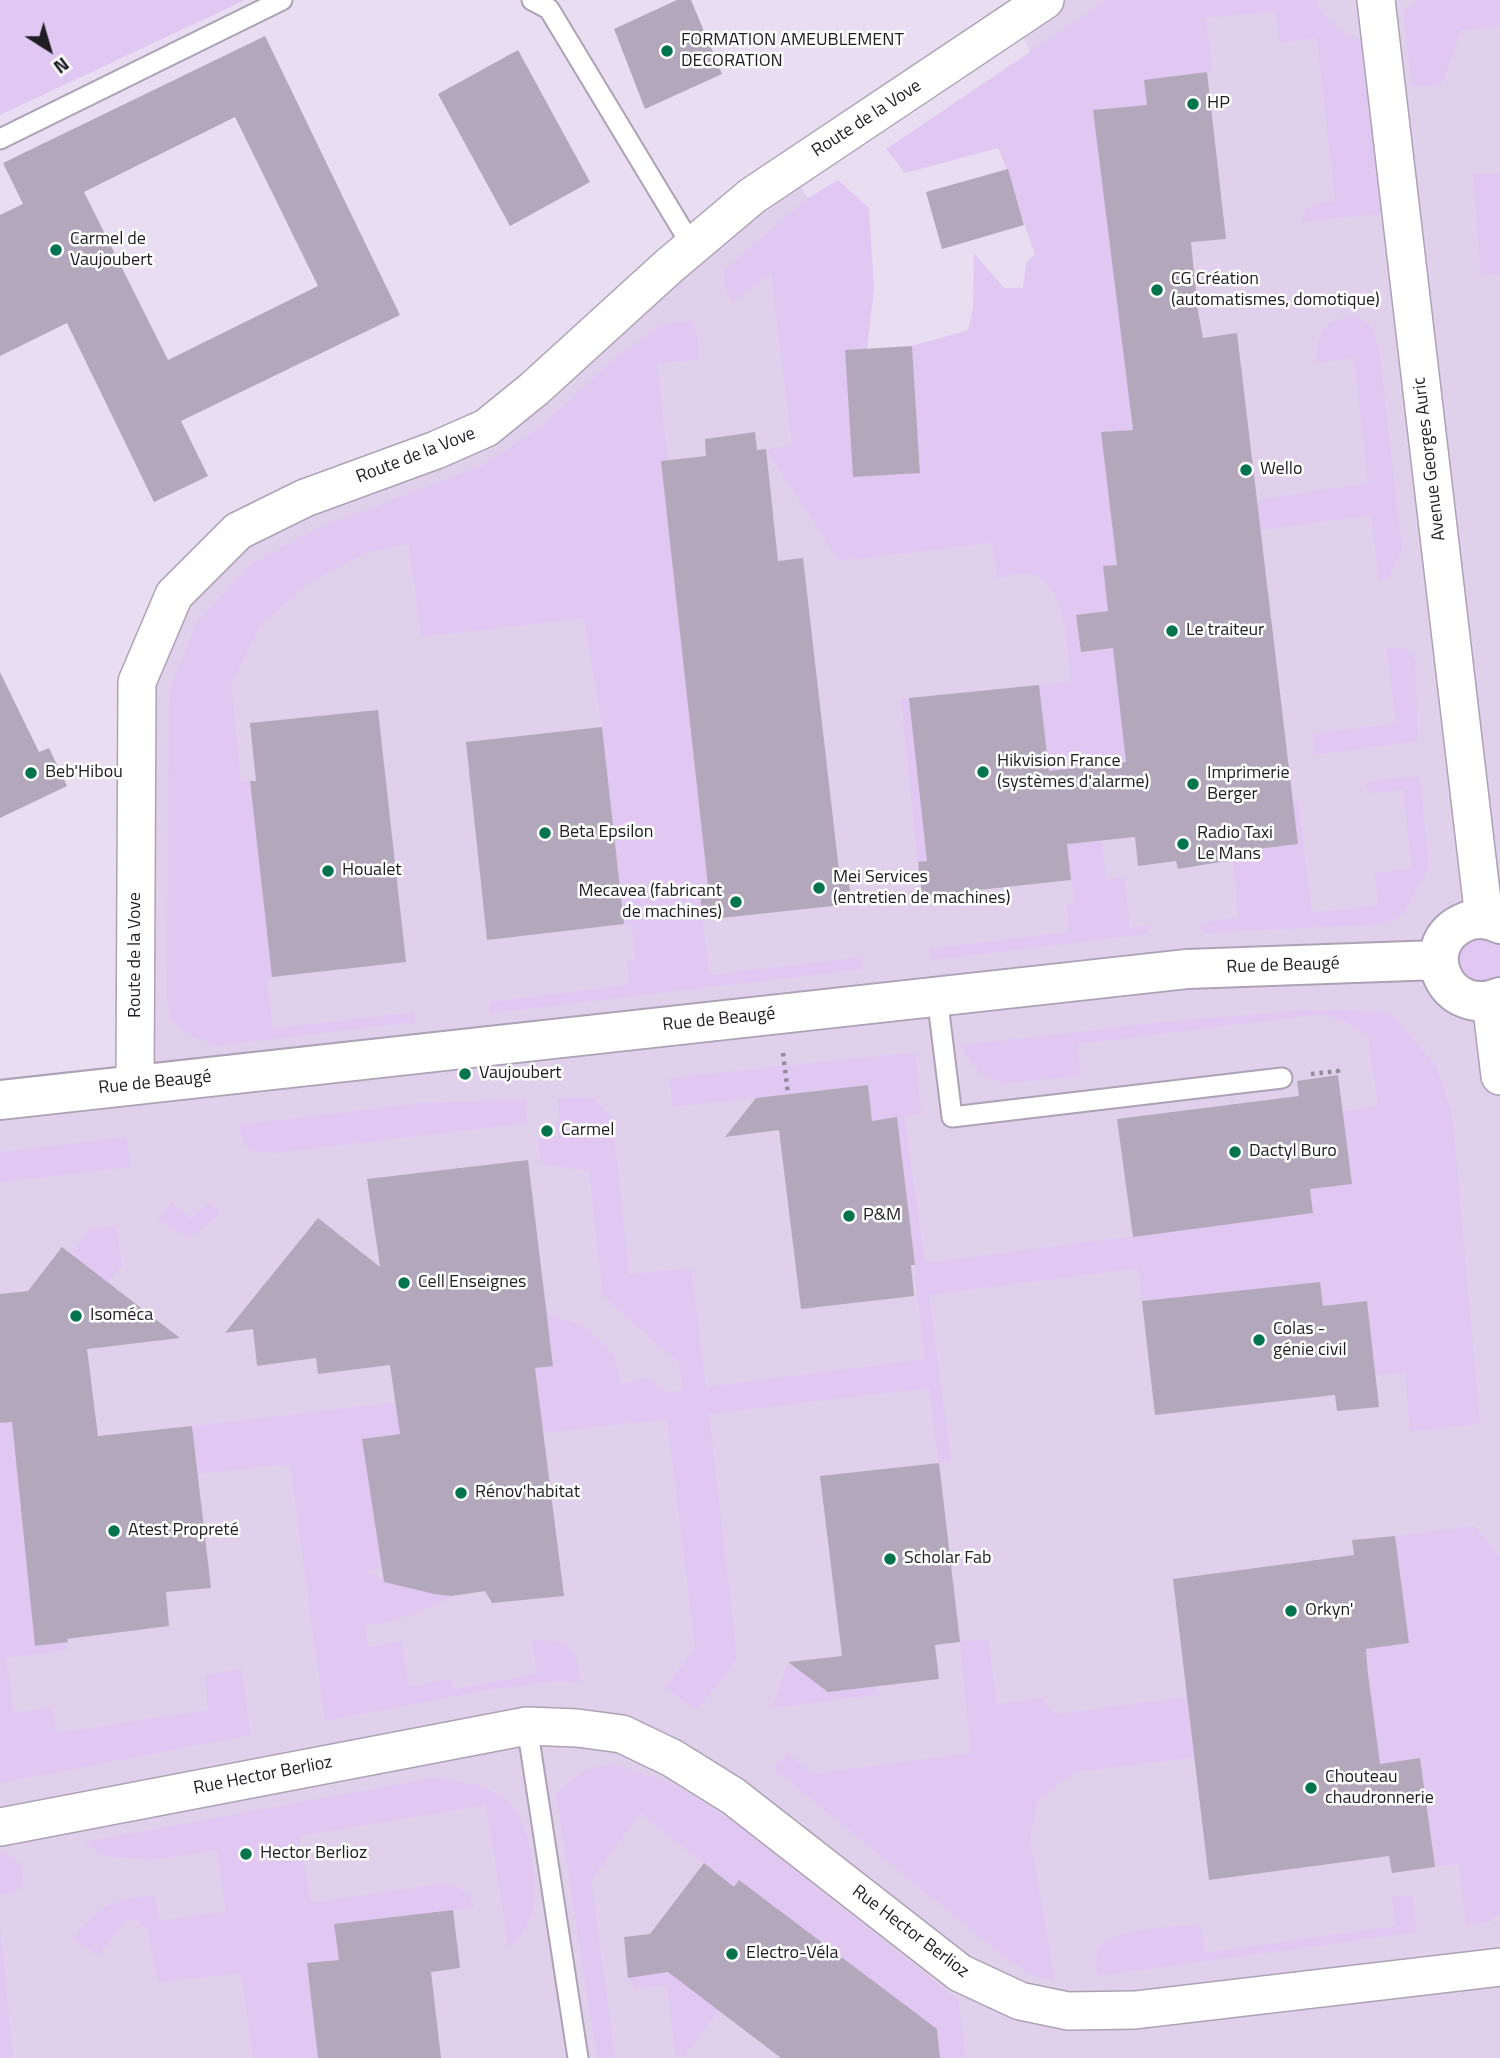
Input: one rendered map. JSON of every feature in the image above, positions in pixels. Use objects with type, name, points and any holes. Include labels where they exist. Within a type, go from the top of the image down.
[{"type":"street","name":"Route de la Vove","points":[[135,1084],[136,682],[174,595],[238,531],[305,498],[436,450],[486,428],[534,389],[692,246],[752,196],[1045,0]]},
{"type":"street","name":"Avenue Georges Auric","points":[[1376,0],[1492,921]]},
{"type":"street","points":[[1492,921],[1470,920],[1458,925],[1447,934],[1438,960],[1440,973],[1454,993],[1466,1000],[1495,999],[1500,1076]]},
{"type":"street","name":"Rue de Beaugé","points":[[0,1100],[1187,969],[1438,960]]},
{"type":"street","name":"Rue Hector Berlioz","points":[[0,1827],[527,1726],[577,1728],[622,1734],[672,1758],[733,1796],[960,1973],[1020,2001],[1068,2011],[1135,2010],[1500,1967]]},
{"type":"lane","points":[[0,139],[282,0]]},
{"type":"lane","points":[[532,0],[549,9],[692,246]]},
{"type":"lane","points":[[937,996],[952,1117],[1282,1078]]},
{"type":"lane","points":[[527,1726],[578,2058]]},
{"type":"shaded area","points":[[0,0],[245,0],[0,115]]},
{"type":"shaded area","points":[[1045,0],[1500,0],[1500,2058],[0,2058],[0,1100],[135,1084],[137,682],[238,531],[436,450],[789,170],[808,198],[825,484],[1060,468],[1031,53],[1015,20]]},
{"type":"shaded area","points":[[1107,0],[1315,0],[1341,31],[1352,38],[1363,38],[1385,213],[1301,222],[1309,208],[1335,201],[1317,38],[1279,43],[1276,11],[1206,18],[1212,71],[1144,80],[1147,105],[1093,110],[1133,430],[1102,432],[1117,565],[1104,566],[1108,611],[1076,615],[1081,652],[1113,648],[1126,762],[1093,767],[1106,879],[1124,877],[1130,928],[1150,925],[1147,934],[931,960],[930,949],[1069,932],[1067,904],[1075,903],[1071,880],[1058,847],[1039,685],[1071,682],[1064,619],[1059,603],[1043,579],[1030,574],[997,578],[992,543],[839,561],[766,449],[792,445],[771,272],[733,302],[725,289],[724,270],[808,198],[838,180],[869,208],[874,289],[867,349],[845,351],[853,476],[920,472],[912,346],[968,330],[973,309],[974,253],[1004,288],[1023,288],[1026,263],[1035,254],[998,148],[905,173],[886,149]]},
{"type":"shaded area","points":[[1417,0],[1500,0],[1500,27],[1461,30],[1442,84],[1412,87],[1403,12]]},
{"type":"shaded area","points":[[1500,173],[1500,274],[1481,276],[1473,174]]},
{"type":"shaded area","points":[[1356,315],[1371,325],[1379,349],[1402,550],[1389,576],[1379,581],[1371,515],[1246,532],[1257,500],[1368,483],[1354,358],[1317,363],[1318,343],[1324,329],[1336,320]]},
{"type":"shaded area","points":[[690,321],[697,334],[699,359],[657,364],[668,460],[661,461],[708,886],[699,887],[709,975],[861,957],[863,969],[491,1013],[490,1002],[629,985],[627,961],[636,959],[631,925],[624,924],[602,727],[584,618],[421,637],[409,544],[365,553],[306,585],[260,625],[231,685],[241,782],[250,781],[272,977],[267,978],[273,1029],[414,1012],[415,1022],[215,1046],[184,1032],[170,1019],[167,999],[169,693],[198,620],[253,563],[318,528],[481,466],[542,426],[616,357],[662,325]]},
{"type":"shaded area","points":[[1387,648],[1407,650],[1415,660],[1418,741],[1315,755],[1314,734],[1396,723]]},
{"type":"shaded area","points":[[909,698],[927,861],[918,862],[901,699]]},
{"type":"shaded area","points":[[1420,776],[1429,868],[1404,912],[1395,919],[1381,924],[1206,933],[1200,927],[1205,922],[1238,917],[1232,852],[1298,844],[1293,802],[1298,800],[1312,912],[1378,906],[1375,873],[1412,868],[1403,790],[1371,793],[1365,787],[1370,781]]},
{"type":"shaded area","points":[[1475,935],[1497,940],[1500,944],[1500,977],[1495,982],[1479,986],[1459,975],[1456,952]]},
{"type":"shaded area","points":[[1306,1010],[1387,1012],[1436,1066],[1452,1113],[1480,1424],[1410,1431],[1405,1372],[1375,1375],[1367,1301],[1323,1306],[1320,1282],[1142,1301],[1138,1268],[929,1295],[951,1461],[939,1463],[929,1388],[709,1414],[737,1659],[697,1710],[665,1688],[695,1648],[667,1419],[543,1433],[540,1417],[363,1439],[382,1567],[366,1571],[408,1588],[452,1596],[410,1615],[365,1626],[368,1647],[401,1641],[409,1687],[450,1679],[453,1689],[537,1674],[532,1641],[554,1641],[563,1643],[574,1654],[579,1684],[559,1681],[487,1690],[325,1721],[290,1464],[198,1474],[192,1426],[399,1402],[546,1313],[586,1327],[614,1355],[621,1384],[647,1378],[665,1392],[683,1390],[679,1363],[603,1296],[589,1171],[541,1164],[538,1139],[558,1136],[556,1123],[560,1122],[557,1098],[593,1098],[612,1118],[629,1274],[691,1268],[706,1387],[925,1359],[897,1118],[872,1121],[868,1085],[673,1107],[669,1078],[915,1052],[921,1114],[904,1117],[925,1263],[1313,1213],[1310,1189],[1352,1184],[1343,1111],[1378,1106],[1368,1036],[1355,1026],[1324,1014],[1077,1044],[1081,1075],[1003,1084],[981,1074],[964,1052],[964,1045],[1162,1022]]},
{"type":"shaded area","points":[[525,1099],[527,1123],[275,1153],[249,1148],[243,1140],[239,1125],[422,1103]]},
{"type":"shaded area","points":[[127,1137],[130,1167],[0,1182],[0,1152]]},
{"type":"shaded area","points":[[171,1202],[191,1219],[208,1202],[221,1213],[191,1238],[158,1220]]},
{"type":"shaded area","points":[[116,1227],[122,1265],[108,1283],[70,1253],[91,1228]]},
{"type":"shaded area","points":[[73,1415],[14,1447],[35,1645],[68,1642],[67,1650],[6,1658],[14,1713],[52,1707],[57,1733],[208,1710],[205,1675],[241,1669],[251,1735],[0,1783],[0,1423]]},
{"type":"shaded area","points":[[1474,1526],[1500,1557],[1500,1912],[1491,1922],[1466,1925],[1459,1864],[1435,1867],[1420,1758],[1380,1764],[1376,1735],[1075,1772],[1038,1800],[1030,1839],[1055,1981],[1031,1975],[1006,1958],[773,1768],[788,1753],[813,1774],[971,1753],[960,1642],[988,1639],[997,1704],[1041,1698],[1055,1714],[1369,1674],[1366,1649],[1409,1643],[1395,1536]]},
{"type":"shaded area","points":[[788,1663],[828,1692],[873,1687],[881,1694],[772,1708]]},
{"type":"shaded area","points":[[613,1764],[671,1783],[734,1822],[958,2000],[966,2058],[940,2058],[734,1887],[640,1813],[591,1880],[615,2058],[597,2058],[556,1794],[584,1770]]},
{"type":"shaded area","points":[[433,1778],[485,1788],[513,1807],[524,1828],[532,1858],[534,1902],[530,1917],[509,1949],[486,1805],[299,1836],[311,1903],[445,1883],[464,1891],[474,1907],[334,1924],[339,1960],[307,1964],[318,2058],[253,2058],[241,1973],[158,1982],[148,1931],[137,1920],[126,1921],[97,1956],[74,1938],[99,1911],[129,1898],[155,1895],[159,1921],[226,1911],[217,1850],[150,1860],[104,1856],[84,1842]]},
{"type":"shaded area","points":[[0,1851],[16,1860],[23,1873],[23,1886],[15,1892],[0,1894]]},
{"type":"shaded area","points":[[1412,1895],[1417,1932],[1097,1976],[1096,1959],[1099,1947],[1109,1939],[1133,1931],[1200,1924],[1205,1953],[1396,1926],[1392,1897]]},
{"type":"shaded area","points":[[0,1927],[13,2058],[0,2058]]},
{"type":"shaded area","points":[[668,1972],[719,2011],[682,2058],[676,2058],[667,1985],[635,1989],[628,1978]]},
{"type":"building","name":"FORMATION AMEUBLEMENT DECORATION","points":[[677,0],[691,0],[722,74],[645,109],[614,29]]},
{"type":"building","name":"Carmel de Vaujoubert","points":[[265,36],[400,315],[181,421],[208,476],[154,502],[67,323],[0,356],[0,215],[23,204],[3,163]],"holes":[[[235,117],[318,286],[168,360],[84,192]]]},
{"type":"building","points":[[518,50],[590,182],[510,226],[438,94]]},
{"type":"building","points":[[1207,72],[1226,239],[1191,242],[1198,311],[1203,338],[1237,333],[1298,844],[1232,852],[1233,860],[1178,869],[1176,861],[1138,866],[1135,837],[1067,844],[1071,880],[922,896],[918,862],[927,861],[909,698],[1039,685],[1049,771],[1126,762],[1113,648],[1081,652],[1076,615],[1108,611],[1103,566],[1117,565],[1101,432],[1133,430],[1093,110],[1147,105],[1144,80]]},
{"type":"building","points":[[1008,169],[1024,225],[942,249],[926,192]]},
{"type":"building","points":[[912,346],[920,473],[853,477],[845,350]]},
{"type":"building","points":[[755,432],[757,450],[766,449],[778,561],[803,558],[839,871],[848,871],[851,904],[703,920],[699,887],[708,886],[661,461],[706,456],[705,439]]},
{"type":"building","name":"Beb'Hibou","points":[[0,672],[39,752],[49,748],[67,786],[0,818]]},
{"type":"building","name":"Houalet","points":[[378,710],[406,962],[272,977],[250,781],[256,781],[250,723]]},
{"type":"building","name":"Beta Epsilon","points":[[602,727],[624,924],[487,940],[466,742]]},
{"type":"building","name":"Dactyl Buro","points":[[1338,1075],[1352,1184],[1310,1189],[1313,1213],[1133,1237],[1117,1119],[1299,1096],[1297,1081]]},
{"type":"building","name":"P&M","points":[[868,1085],[872,1121],[897,1117],[915,1265],[911,1265],[914,1296],[801,1309],[779,1130],[725,1137],[756,1098]]},
{"type":"building","points":[[528,1160],[553,1366],[535,1368],[564,1596],[492,1603],[485,1591],[452,1596],[384,1582],[362,1439],[400,1434],[390,1365],[318,1374],[316,1358],[257,1366],[253,1329],[225,1333],[318,1218],[380,1267],[367,1179]]},
{"type":"building","name":"Atest Propreté","points":[[62,1247],[180,1338],[87,1349],[98,1436],[192,1426],[211,1588],[166,1592],[169,1626],[67,1639],[68,1642],[35,1646],[12,1422],[0,1423],[0,1294],[28,1291]]},
{"type":"building","name":"Colas - génie civil","points":[[1320,1282],[1323,1306],[1367,1301],[1379,1407],[1337,1411],[1335,1395],[1155,1415],[1142,1301]]},
{"type":"building","name":"Scholar Fab","points":[[939,1463],[960,1642],[935,1645],[939,1679],[828,1692],[788,1662],[842,1656],[820,1476]]},
{"type":"building","points":[[1395,1536],[1409,1643],[1366,1649],[1368,1674],[1380,1764],[1420,1758],[1435,1867],[1392,1873],[1389,1856],[1209,1880],[1173,1579],[1354,1555],[1352,1540]]},
{"type":"building","name":"Electro-Véla","points":[[704,1863],[734,1887],[739,1880],[937,2029],[940,2058],[781,2058],[668,1972],[628,1978],[624,1937],[650,1934]]},
{"type":"building","points":[[453,1910],[460,1968],[431,1972],[441,2058],[318,2058],[307,1963],[339,1960],[334,1924]]},
{"type":"place","name":"FORMATION AMEUBLEMENT DECORATION","points":[[667,51]]},
{"type":"place","name":"HP","points":[[1193,104]]},
{"type":"place","name":"Carmel de Vaujoubert","points":[[56,250]]},
{"type":"place","name":"CG Création (automatismes, domotique)","points":[[1157,290]]},
{"type":"place","name":"Wello","points":[[1246,470]]},
{"type":"place","name":"Le traiteur","points":[[1172,631]]},
{"type":"place","name":"Hikvision France (systèmes d'alarme)","points":[[983,772]]},
{"type":"place","name":"Beb'Hibou","points":[[31,773]]},
{"type":"place","name":"Imprimerie Berger","points":[[1193,784]]},
{"type":"place","name":"Beta Epsilon","points":[[545,833]]},
{"type":"place","name":"Radio Taxi Le Mans","points":[[1183,844]]},
{"type":"place","name":"Houalet","points":[[328,871]]},
{"type":"place","name":"Mei Services (entretien de machines)","points":[[819,888]]},
{"type":"place","name":"Mecavea (fabricant de machines)","points":[[736,902]]},
{"type":"place","name":"Vaujoubert","points":[[465,1074]]},
{"type":"place","name":"Carmel","points":[[547,1131]]},
{"type":"place","name":"Dactyl Buro","points":[[1235,1152]]},
{"type":"place","name":"P&M","points":[[849,1216]]},
{"type":"place","name":"Cell Enseignes","points":[[404,1283]]},
{"type":"place","name":"Isoméca","points":[[76,1316]]},
{"type":"place","name":"Colas - génie civil","points":[[1259,1340]]},
{"type":"place","name":"Rénov'habitat","points":[[461,1493]]},
{"type":"place","name":"Atest Propreté","points":[[114,1531]]},
{"type":"place","name":"Scholar Fab","points":[[890,1559]]},
{"type":"place","name":"Orkyn'","points":[[1291,1611]]},
{"type":"place","name":"Chouteau chaudronnerie","points":[[1311,1788]]},
{"type":"place","name":"Hector Berlioz","points":[[246,1854]]},
{"type":"place","name":"Electro-Véla","points":[[732,1954]]}]
